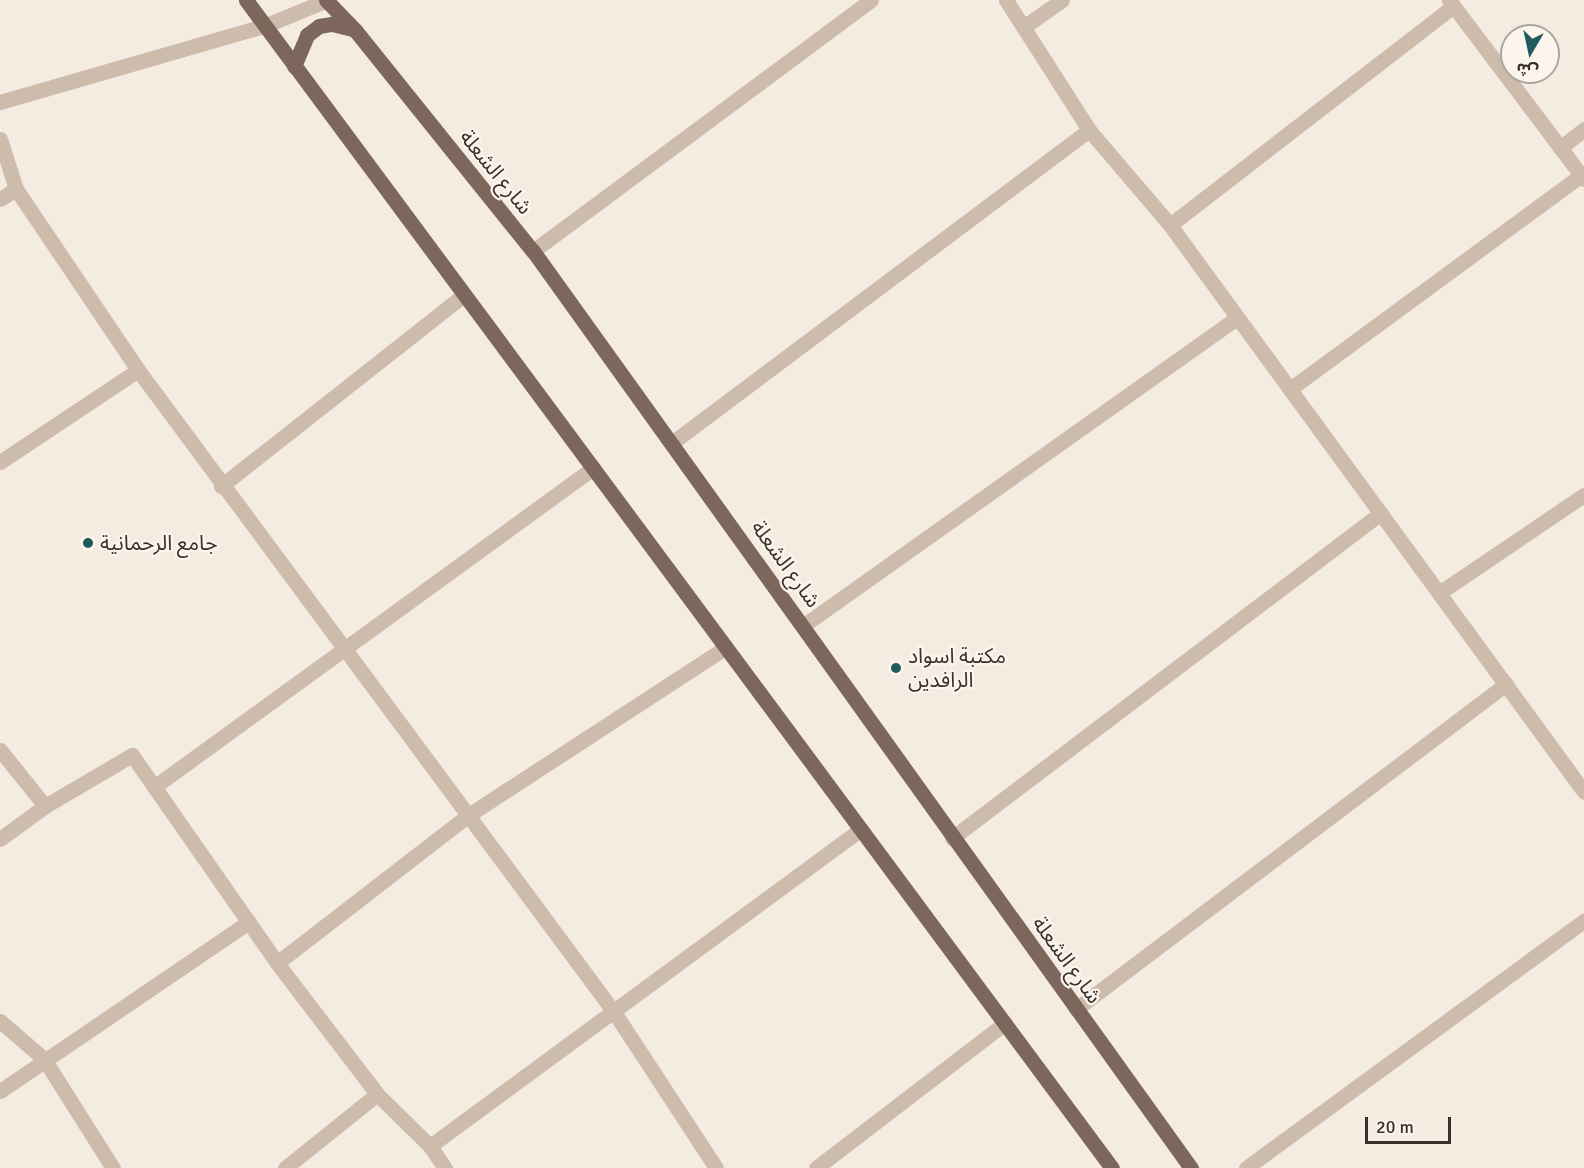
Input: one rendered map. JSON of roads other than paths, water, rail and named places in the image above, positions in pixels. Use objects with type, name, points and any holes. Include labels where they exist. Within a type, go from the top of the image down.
[{"type":"main road","points":[[246,0],[1112,1168]]},
{"type":"main road","name":"شارع الشعلة","points":[[326,0],[355,30],[533,251],[673,442],[952,838],[1191,1168]]},
{"type":"main road","points":[[294,66],[307,35],[319,26],[332,24],[355,30]]},
{"type":"street","points":[[0,102],[264,26],[326,0]]},
{"type":"street","points":[[533,251],[871,0]]},
{"type":"street","points":[[1006,0],[1025,26],[1089,130],[1170,225],[1235,319],[1290,389],[1584,790]]},
{"type":"street","points":[[1025,26],[1062,0]]},
{"type":"street","points":[[1170,225],[1451,3],[1582,177],[1290,389]]},
{"type":"street","points":[[1560,148],[1584,129]]},
{"type":"street","points":[[673,442],[1089,130]]},
{"type":"street","points":[[0,139],[16,189],[138,370],[221,486],[614,1012],[716,1168]]},
{"type":"street","points":[[0,199],[16,189]]},
{"type":"street","points":[[221,486],[465,295]]},
{"type":"street","points":[[804,625],[1235,319]]},
{"type":"street","points":[[0,462],[138,370]]},
{"type":"street","points":[[154,788],[345,652],[593,468]]},
{"type":"street","points":[[1439,593],[1584,495]]},
{"type":"street","points":[[952,838],[1381,513]]},
{"type":"street","points":[[277,963],[467,816],[726,647]]},
{"type":"street","points":[[1076,1009],[1506,684]]},
{"type":"street","points":[[0,750],[45,806]]},
{"type":"street","points":[[0,839],[45,806],[132,755],[277,963],[377,1094],[430,1146],[445,1168]]},
{"type":"street","points":[[430,1146],[861,829]]},
{"type":"street","points":[[1246,1168],[1584,921]]},
{"type":"street","points":[[0,1090],[249,922]]},
{"type":"street","points":[[0,1021],[44,1059],[113,1168]]},
{"type":"street","points":[[816,1168],[1005,1023]]},
{"type":"street","points":[[285,1168],[377,1094]]},
{"type":"place","name":"جامع الرحمانية","points":[[88,543]]},
{"type":"place","name":"مكتبة اسواد الرافدين","points":[[896,668]]}]
